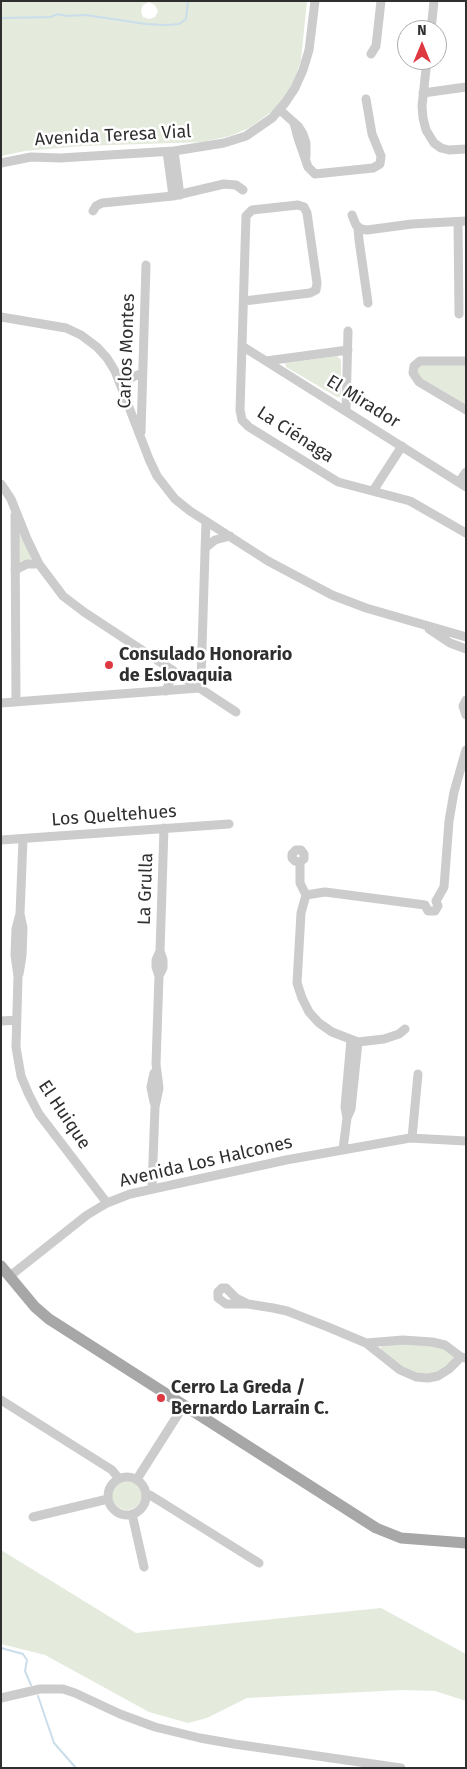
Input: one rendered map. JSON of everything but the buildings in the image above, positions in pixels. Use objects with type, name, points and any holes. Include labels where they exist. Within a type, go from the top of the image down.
[{"type":"main road","points":[[1,1266],[35,1307],[49,1319],[381,1531],[401,1538],[466,1543]]},
{"type":"street","name":"Avenida Teresa Vial","points":[[1,163],[31,157],[60,158],[170,152],[224,144],[238,139],[263,125],[280,110],[291,96],[304,70],[309,50],[315,1]]},
{"type":"street","points":[[371,54],[376,46],[381,1]]},
{"type":"street","points":[[432,20],[434,1]]},
{"type":"street","points":[[426,70],[423,118],[426,130],[434,143],[441,148],[449,150],[466,149]]},
{"type":"street","points":[[424,93],[466,87]]},
{"type":"street","points":[[280,110],[294,123],[300,147],[310,170],[318,174],[371,169],[378,166],[382,156],[371,129],[366,99]]},
{"type":"street","points":[[170,152],[177,196]]},
{"type":"street","points":[[93,211],[96,206],[102,203],[177,196],[224,184],[236,185],[243,190]]},
{"type":"street","name":"La Ciénaga","points":[[244,301],[316,290],[306,208],[298,205],[252,210],[248,213],[246,219],[240,414],[244,423],[334,480],[348,486],[410,501],[466,533]]},
{"type":"street","points":[[352,215],[358,228],[368,303]]},
{"type":"street","points":[[358,228],[367,230],[412,224],[462,222],[462,299],[460,314]]},
{"type":"street","name":"Carlos Montes","points":[[140,437],[146,265]]},
{"type":"street","points":[[1,317],[54,325],[82,335],[103,352],[118,377],[153,468],[162,484],[182,505],[275,564],[332,595],[366,608],[466,637]]},
{"type":"street","points":[[346,411],[348,331]]},
{"type":"street","name":"El Mirador","points":[[242,346],[462,484]]},
{"type":"street","points":[[266,361],[348,350]]},
{"type":"street","points":[[466,361],[420,362],[414,366],[413,372],[419,382],[466,410]]},
{"type":"street","points":[[118,377],[131,378],[142,373]]},
{"type":"street","points":[[373,492],[402,446]]},
{"type":"street","points":[[462,484],[466,472]]},
{"type":"street","points":[[1,484],[16,510],[39,564],[59,591],[76,606],[236,712]]},
{"type":"street","points":[[16,510],[16,702]]},
{"type":"street","points":[[199,688],[201,679],[206,521]]},
{"type":"street","points":[[205,548],[215,540],[230,536]]},
{"type":"street","points":[[15,570],[27,564],[39,564]]},
{"type":"street","points":[[418,623],[450,643],[466,649]]},
{"type":"street","points":[[166,691],[170,681],[169,668]]},
{"type":"street","points":[[1,703],[199,688]]},
{"type":"street","points":[[466,700],[463,706],[466,715]]},
{"type":"street","points":[[306,895],[325,892],[425,905],[430,900],[436,901],[442,892],[445,881],[449,821],[454,792],[466,750]]},
{"type":"street","name":"Los Queltehues","points":[[1,840],[229,824]]},
{"type":"street","name":"La Grulla","points":[[152,1188],[154,1107],[159,1088],[156,1064],[159,976],[156,960],[160,951],[164,828]]},
{"type":"street","name":"El Huique","points":[[23,839],[20,914],[23,928],[22,956],[18,976],[16,1055],[28,1096],[39,1114],[107,1203]]},
{"type":"street","points":[[300,862],[300,883],[306,895],[300,913],[299,991],[309,1012],[319,1023],[332,1032],[354,1041],[384,1039],[399,1034],[405,1029]]},
{"type":"street","points":[[1,1021],[17,1020]]},
{"type":"street","points":[[343,1149],[347,1118],[345,1107],[354,1041]]},
{"type":"street","points":[[412,1138],[418,1074]]},
{"type":"street","name":"Avenida Los Halcones","points":[[10,1276],[88,1215],[107,1203],[130,1194],[343,1149],[412,1138],[466,1141]]},
{"type":"street","points":[[248,1304],[286,1311],[366,1343],[400,1370],[423,1378],[444,1373],[464,1358],[445,1345],[432,1342],[403,1340],[366,1343]]},
{"type":"street","points":[[1,1400],[112,1470],[119,1479]]},
{"type":"street","points":[[137,1479],[184,1405]]},
{"type":"street","points":[[129,1477],[137,1479],[142,1484],[146,1495],[143,1507],[132,1514],[120,1513],[114,1510],[108,1499],[110,1487],[119,1479],[129,1477]]},
{"type":"street","points":[[146,1495],[150,1495],[259,1563]]},
{"type":"street","points":[[33,1517],[108,1499]]},
{"type":"street","points":[[132,1514],[144,1567]]},
{"type":"street","points":[[1,1698],[40,1689],[63,1689],[155,1727],[200,1738],[400,1768]]},
{"type":"shaded area","points":[[307,1],[301,60],[295,78],[287,94],[274,110],[249,128],[230,136],[202,142],[83,146],[25,151],[1,156],[1,2]],"holes":[[[149,2],[155,5],[158,11],[155,17],[149,19],[143,17],[141,11],[143,5]]]},
{"type":"shaded area","points":[[337,356],[341,360],[341,397],[337,397],[286,367],[285,363]]},
{"type":"shaded area","points":[[423,364],[466,365],[466,407],[421,379],[417,372],[418,368]]},
{"type":"shaded area","points":[[20,532],[31,558],[30,560],[20,562],[18,559],[18,534]]},
{"type":"shaded area","points":[[407,1343],[441,1347],[455,1357],[450,1363],[433,1374],[417,1373],[400,1366],[380,1348],[382,1346]]},
{"type":"shaded area","points":[[127,1480],[138,1484],[142,1495],[138,1506],[127,1510],[116,1506],[112,1495],[116,1484]]},
{"type":"shaded area","points":[[1,1550],[136,1633],[381,1608],[466,1654],[466,1701],[435,1691],[402,1690],[247,1698],[207,1718],[188,1723],[149,1712],[45,1655],[1,1644]]},
{"type":"waterway","points":[[1,18],[50,17],[58,14],[66,16],[86,15],[146,24],[179,24],[186,19],[188,1]]},
{"type":"waterway","points":[[1,1648],[23,1654],[27,1660],[25,1671],[31,1685]]},
{"type":"waterway","points":[[38,1696],[54,1743],[76,1768]]},
{"type":"place","name":"Consulado Honorario de Eslovaquia","points":[[109,665]]},
{"type":"place","name":"Cerro La Greda / Bernardo Larraín C.","points":[[161,1398]]}]
